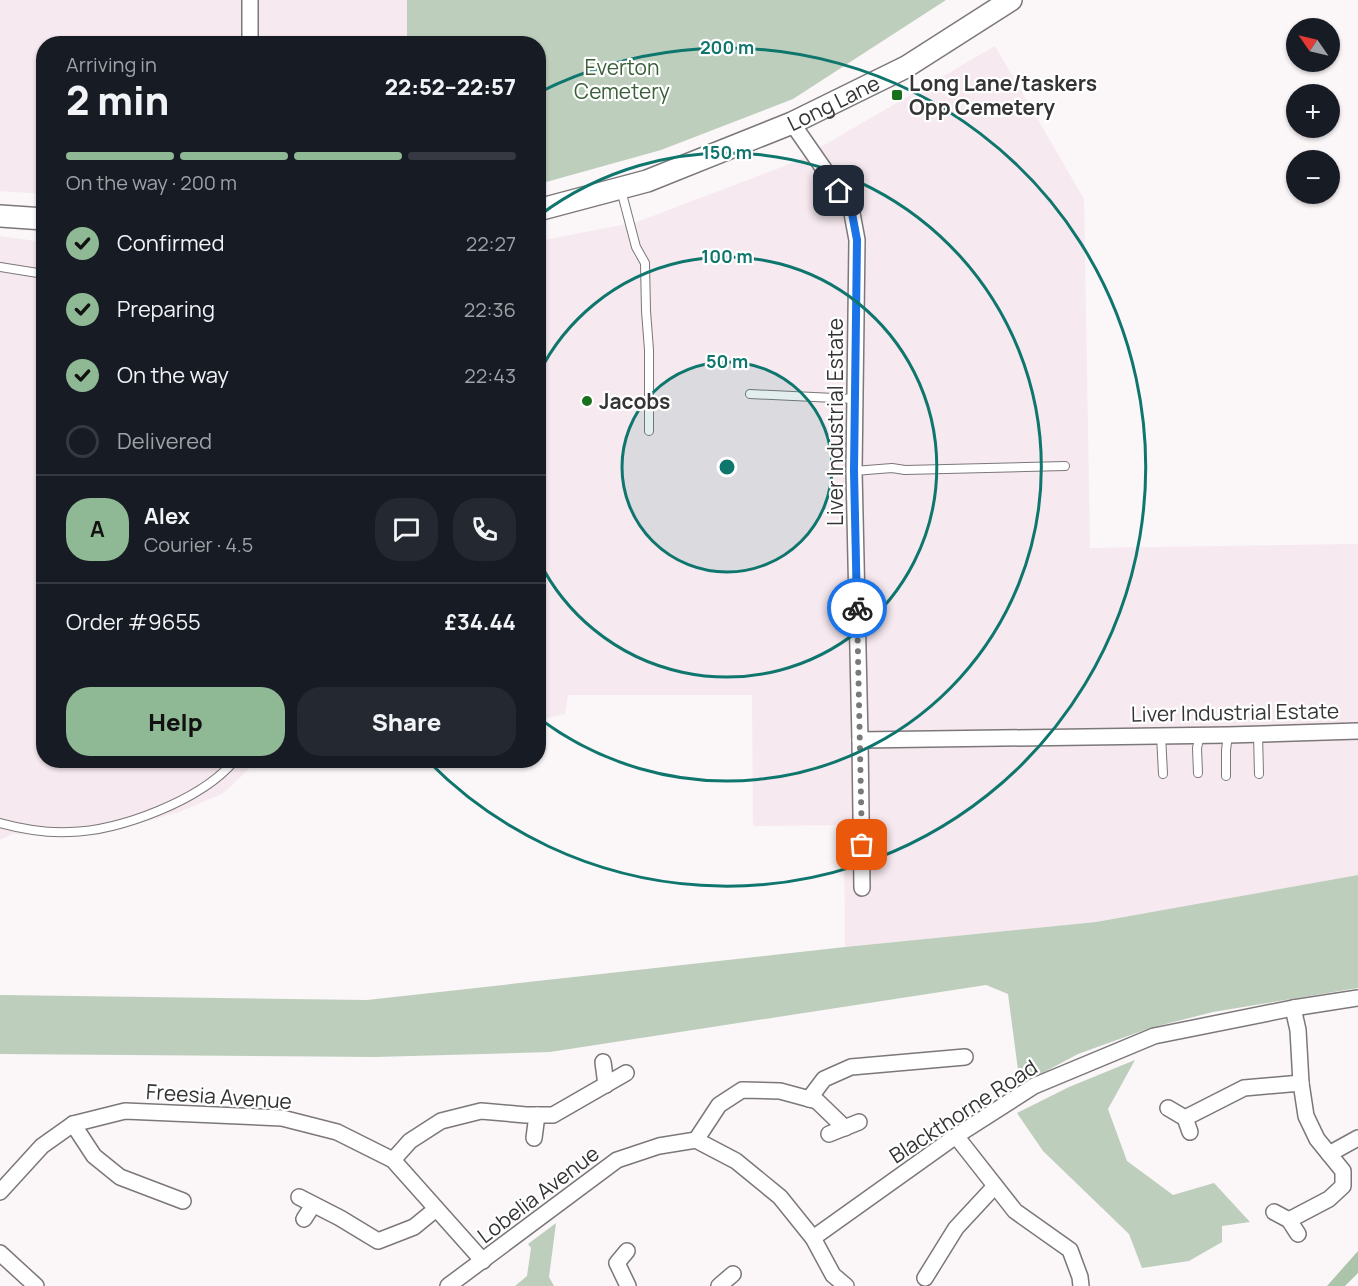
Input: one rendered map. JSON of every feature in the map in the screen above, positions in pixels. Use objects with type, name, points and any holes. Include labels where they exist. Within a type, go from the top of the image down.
[{"type":"main road","name":"Long Lane","points":[[546,208],[647,181],[792,123],[906,67],[1011,0]]},
{"type":"main road","points":[[0,216],[36,218]]},
{"type":"street","points":[[250,0],[250,36]]},
{"type":"street","name":"Liver Industrial Estate","points":[[792,123],[851,208],[857,240],[854,471],[862,888]]},
{"type":"street","name":"Liver Industrial Estate","points":[[860,740],[1358,731]]},
{"type":"street","name":"Blackthorne Road","points":[[813,1238],[956,1136],[1034,1086],[1154,1036],[1293,1008],[1358,998]]},
{"type":"street","points":[[1289,1220],[1329,1199],[1343,1186],[1343,1171],[1317,1139],[1306,1116],[1301,1083],[1298,1030],[1293,1008]]},
{"type":"street","points":[[809,1099],[824,1078],[850,1067],[965,1057]]},
{"type":"street","points":[[603,1062],[606,1085]]},
{"type":"street","points":[[393,1160],[410,1141],[441,1121],[481,1111],[553,1114],[627,1073]]},
{"type":"street","points":[[1168,1108],[1188,1125],[1244,1088],[1301,1083]]},
{"type":"street","points":[[829,1134],[852,1125],[816,1101],[780,1091],[742,1090],[719,1105],[696,1140],[736,1161],[780,1197],[813,1238],[833,1275],[846,1286]]},
{"type":"street","name":"Freesia Avenue","points":[[0,1192],[42,1146],[73,1124],[125,1111],[282,1118],[337,1132],[393,1160],[483,1261]]},
{"type":"street","points":[[534,1138],[537,1115]]},
{"type":"street","points":[[73,1124],[94,1156],[120,1177],[183,1201]]},
{"type":"street","points":[[956,1136],[1015,1211],[1070,1250],[1082,1286]]},
{"type":"street","points":[[1329,1154],[1358,1138]]},
{"type":"street","name":"Lobelia Avenue","points":[[448,1286],[617,1160],[659,1146],[696,1140]]},
{"type":"street","points":[[926,1278],[956,1228],[995,1186]]},
{"type":"street","points":[[299,1197],[378,1241],[414,1227],[436,1209]]},
{"type":"street","points":[[304,1219],[313,1204]]},
{"type":"street","points":[[1274,1212],[1289,1220],[1298,1234]]},
{"type":"street","points":[[627,1251],[616,1263],[628,1286]]},
{"type":"street","points":[[0,1253],[36,1286]]},
{"type":"street","points":[[719,1286],[733,1274]]},
{"type":"lane","points":[[620,188],[636,247],[645,262],[649,350],[649,431]]},
{"type":"lane","points":[[0,267],[36,273]]},
{"type":"lane","points":[[750,394],[855,399]]},
{"type":"lane","points":[[854,471],[892,468],[905,470],[1065,466]]},
{"type":"lane","points":[[1258,734],[1259,774]]},
{"type":"lane","points":[[1161,735],[1163,774]]},
{"type":"lane","points":[[1198,773],[1197,748],[1200,735]]},
{"type":"lane","points":[[1226,776],[1228,735]]},
{"type":"lane","points":[[0,823],[48,832],[93,830],[172,806],[219,777],[227,768]]},
{"type":"shaded area","points":[[0,0],[407,0],[407,36],[36,36],[36,194],[0,191]]},
{"type":"shaded area","points":[[995,46],[1084,199],[1090,548],[1358,544],[1358,875],[1096,922],[845,947],[844,825],[753,826],[752,695],[568,695],[565,714],[546,718],[546,240],[637,222],[795,162]]},
{"type":"shaded area","points":[[0,236],[36,241],[36,768],[249,768],[222,794],[179,812],[98,835],[13,834],[0,840]]},
{"type":"green space","name":"Everton Cemetery","points":[[407,0],[946,0],[793,99],[661,150],[546,182],[546,36],[407,36]]},
{"type":"green space","points":[[1358,875],[1358,988],[1213,1012],[1150,1028],[1078,1054],[1020,1085],[1008,994],[986,985],[550,1052],[375,1057],[0,1054],[0,995],[367,1000],[845,947],[1096,922]]},
{"type":"green space","points":[[1135,1060],[1108,1109],[1127,1161],[1173,1195],[1214,1183],[1250,1222],[1222,1226],[1222,1242],[1189,1261],[1142,1268],[1129,1234],[1043,1151],[1017,1113],[1069,1087]]},
{"type":"green space","points":[[556,1223],[549,1277],[554,1286],[515,1286],[527,1276],[531,1248],[528,1244]]},
{"type":"green space","points":[[1358,1251],[1358,1273],[1345,1286],[1327,1286]]},
{"type":"way so far","points":[[857,608],[862,845]]},
{"type":"place","name":"Long Lane/taskers Opp Cemetery","points":[[897,95]]},
{"type":"place","name":"Jacobs","points":[[587,401]]},
{"type":"route","points":[[839,191],[851,208],[857,240],[854,471],[857,608]]}]
